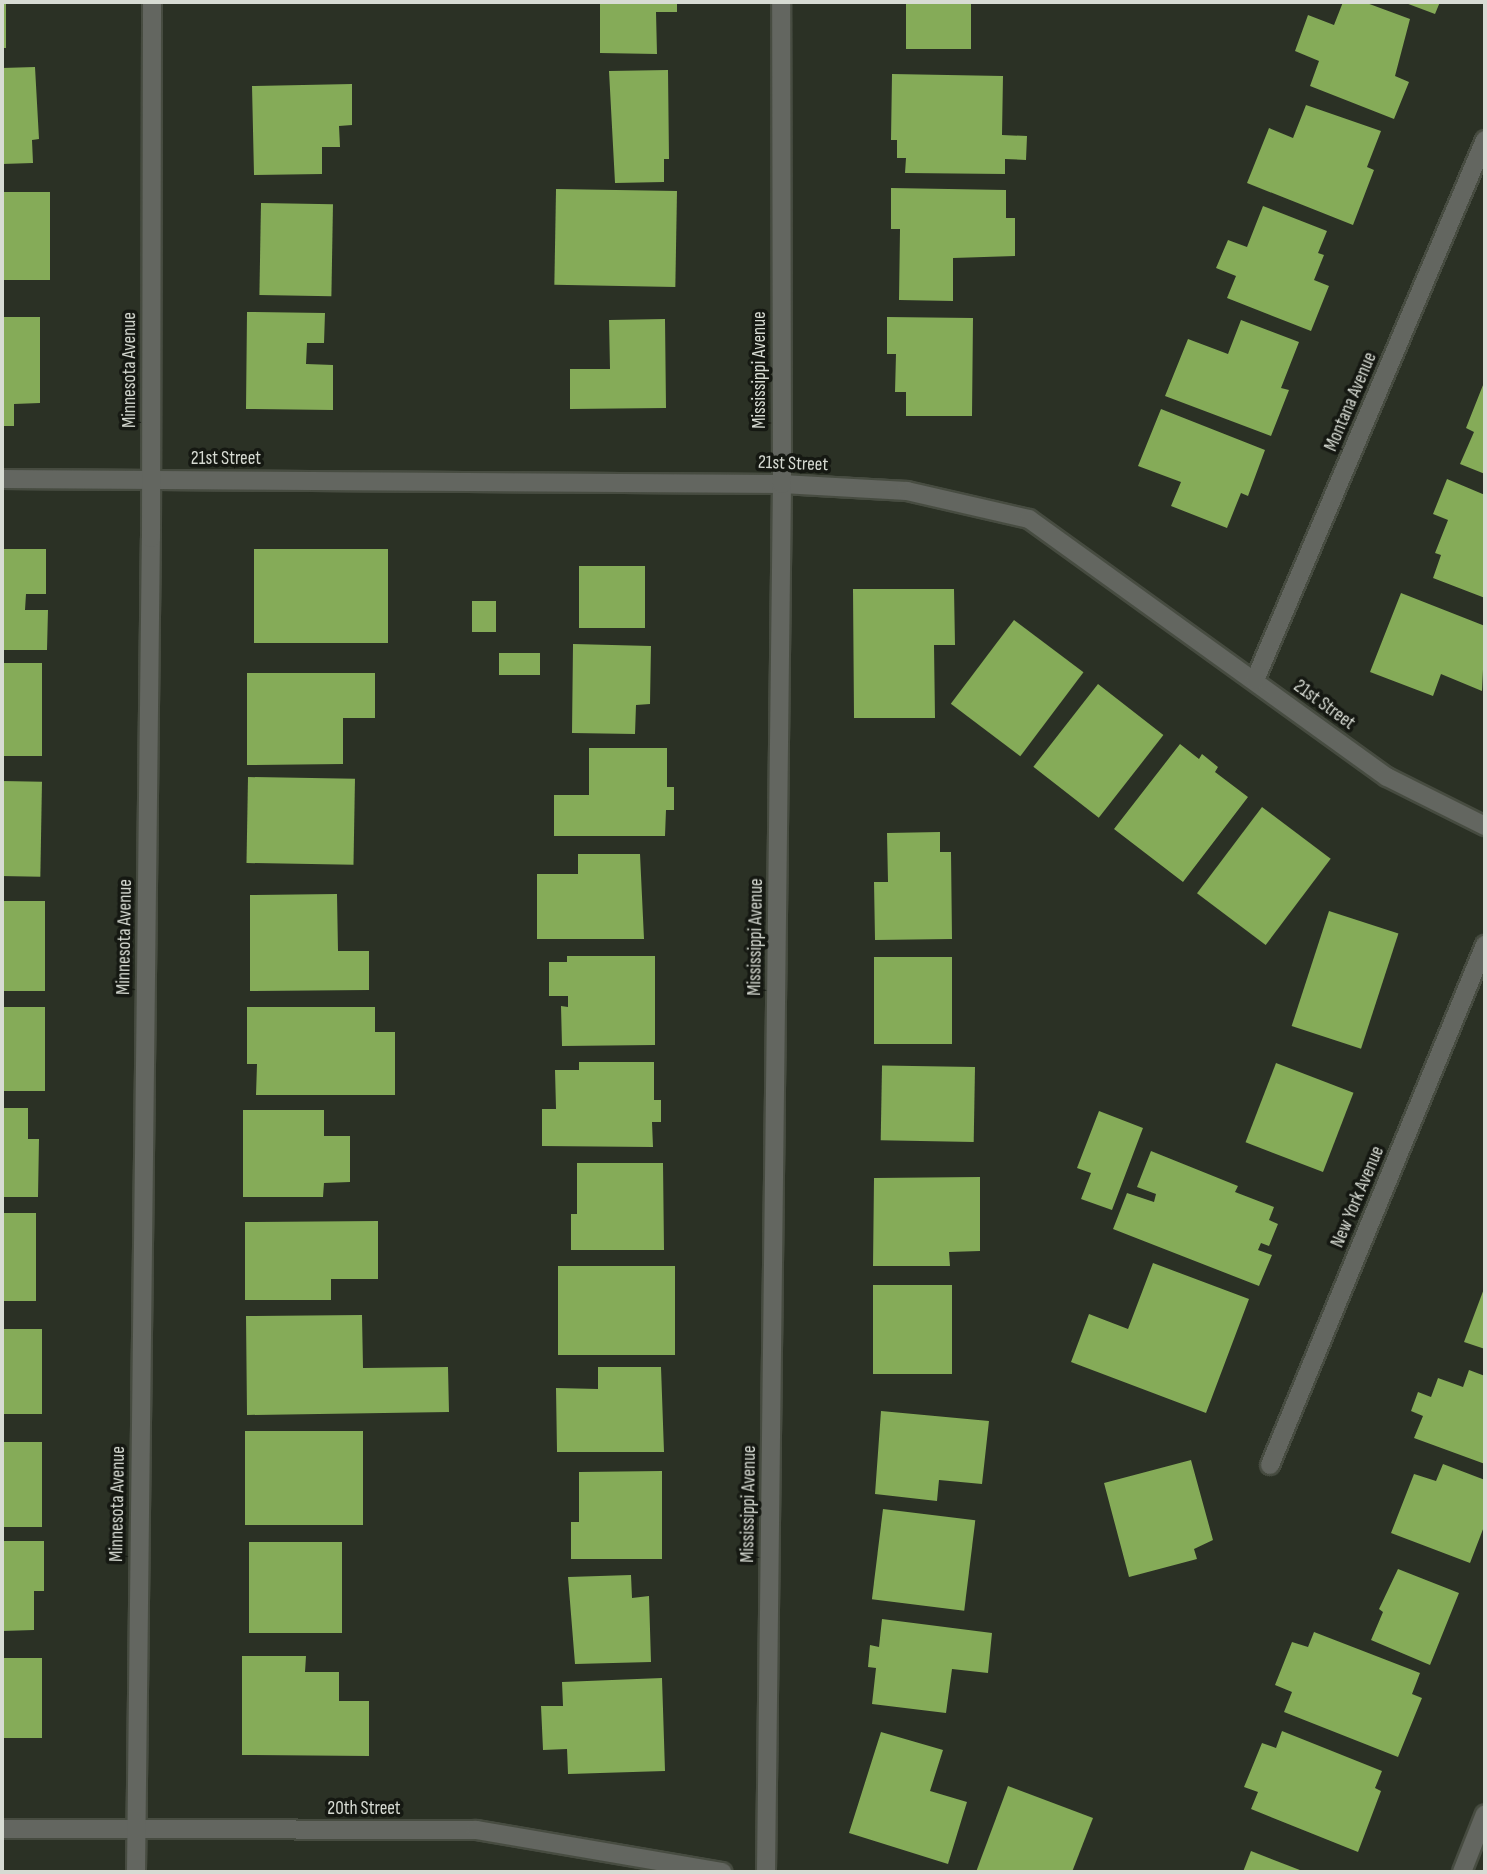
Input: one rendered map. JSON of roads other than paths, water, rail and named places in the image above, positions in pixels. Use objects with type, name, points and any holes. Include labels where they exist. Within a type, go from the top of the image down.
[{"type":"street","name":"Minnesota Avenue","points":[[136,1872],[151,479],[152,2]]},
{"type":"street","name":"Mississippi Avenue","points":[[766,1872],[782,484],[781,2]]},
{"type":"street","name":"Montana Avenue","points":[[1255,680],[1485,140]]},
{"type":"street","name":"21st Street","points":[[2,479],[782,484],[907,491],[1028,519],[1387,777],[1485,826]]},
{"type":"street","name":"New York Avenue","points":[[1270,1465],[1485,945]]},
{"type":"street","points":[[1462,1872],[1485,1814]]},
{"type":"street","name":"20th Street","points":[[2,1829],[475,1830],[722,1872]]}]
